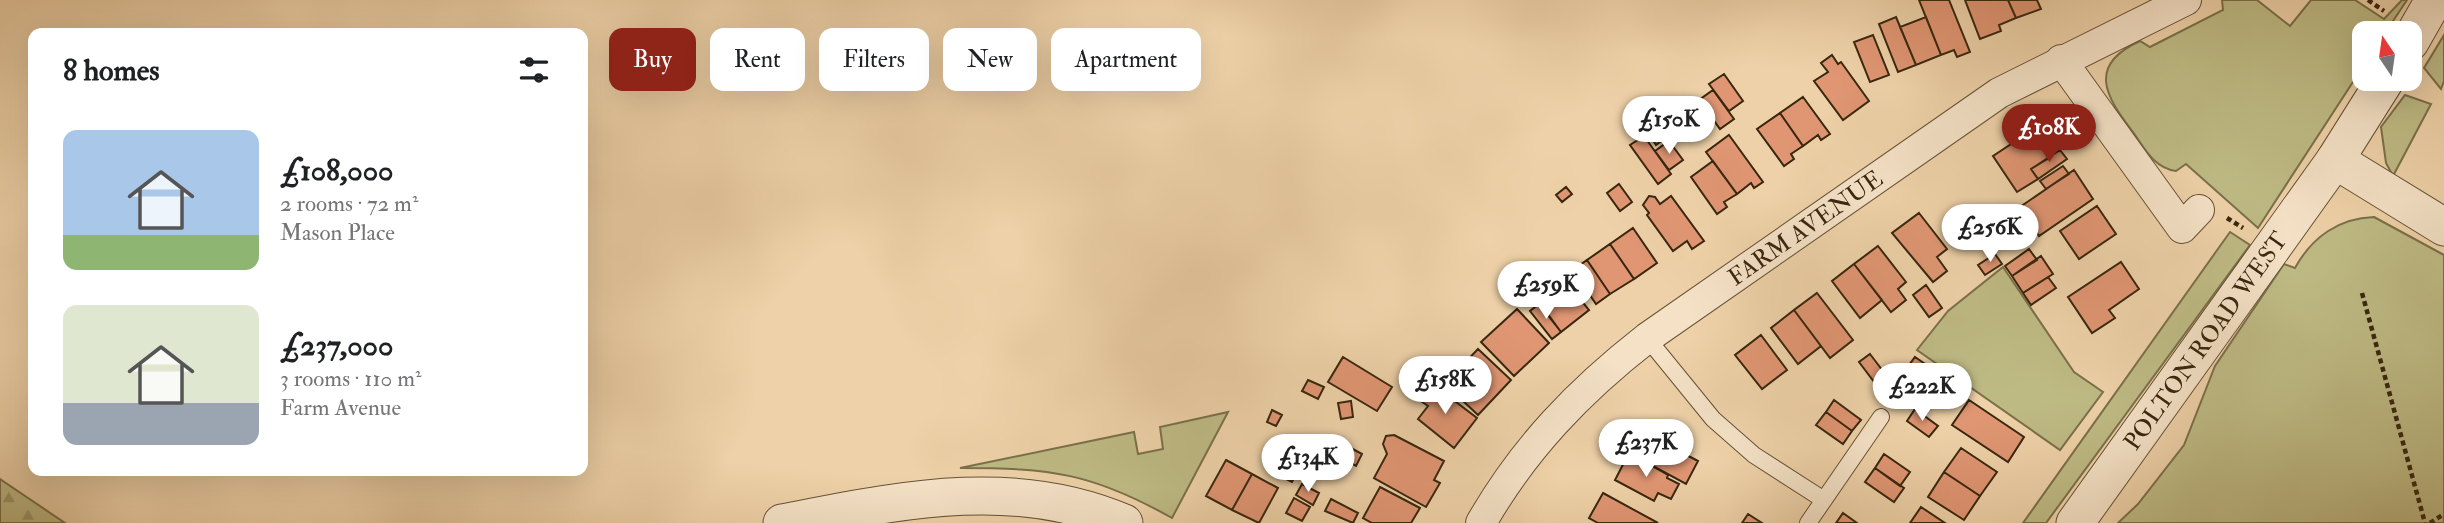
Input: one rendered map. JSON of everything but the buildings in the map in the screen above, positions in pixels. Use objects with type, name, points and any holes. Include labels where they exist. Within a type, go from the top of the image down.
[{"type":"street","name":"FARM AVENUE","points":[[1481,523],[1519,462],[1553,421],[1594,380],[1647,338],[1999,93],[2186,0]]},
{"type":"street","points":[[2422,21],[2434,0]]},
{"type":"street","points":[[2061,60],[2182,228],[2199,210]]},
{"type":"street","name":"POLTON ROAD WEST","points":[[2075,523],[2335,160],[2378,91]]},
{"type":"street","points":[[2335,160],[2444,227]]},
{"type":"street","points":[[791,522],[957,494],[1010,495],[1062,503],[1124,523]]},
{"type":"lane","points":[[1647,338],[1713,419],[1754,455],[1824,500]]},
{"type":"lane","points":[[1808,523],[1881,417]]},
{"type":"path","points":[[2368,0],[2384,11]]},
{"type":"path","points":[[2362,293],[2428,523],[2444,514]]},
{"type":"green space","points":[[2222,0],[2257,0],[2290,26],[2311,0],[2355,0],[2384,19],[2402,0],[2407,0],[2393,21],[2352,21],[2352,83],[2258,228],[2186,164],[2176,171],[2156,162],[2115,106],[2106,82],[2107,71],[2123,50],[2140,41],[2150,47],[2223,10]]},
{"type":"green space","points":[[2444,35],[2444,81],[2441,89],[2424,68]]},
{"type":"green space","points":[[2405,95],[2431,104],[2393,176],[2386,163],[2381,127]]},
{"type":"green space","points":[[2374,217],[2444,255],[2444,523],[2118,523],[2138,504],[2184,445],[2215,366],[2284,264],[2295,268],[2318,239],[2338,225]]},
{"type":"green space","points":[[2230,232],[2250,245],[2046,523],[2023,523]]},
{"type":"green space","points":[[2003,267],[2074,372],[2103,392],[2060,450],[1917,350],[1948,311]]},
{"type":"green space","points":[[1228,412],[1172,518],[1118,491],[1070,476],[1020,469],[960,468],[1134,432],[1138,454],[1163,449],[1160,427]]},
{"type":"green space","points":[[0,479],[65,523],[0,523]]}]
